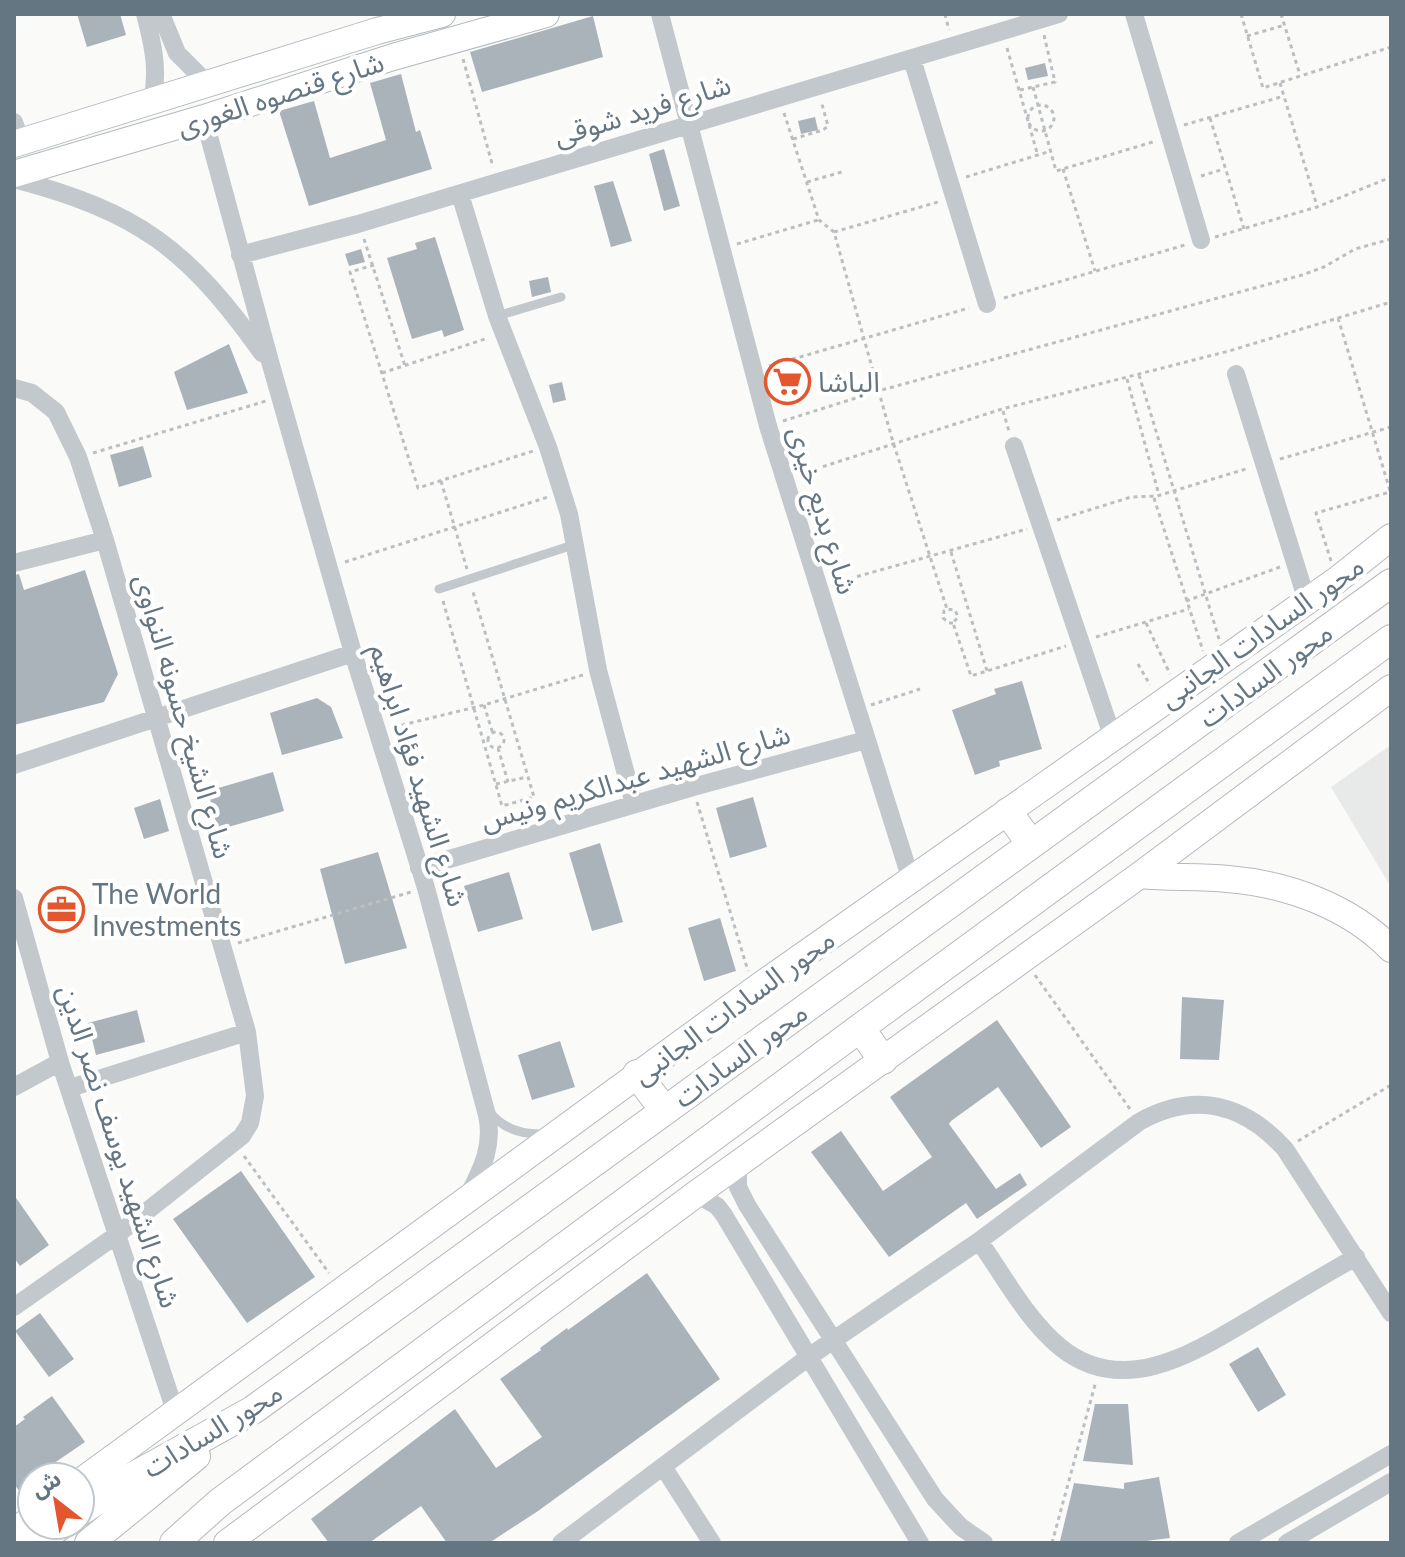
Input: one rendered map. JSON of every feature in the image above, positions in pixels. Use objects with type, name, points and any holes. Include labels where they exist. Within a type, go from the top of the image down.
[{"type":"main road","name":"محور السادات","points":[[96,1501],[132,1477],[253,1410],[1391,583]]},
{"type":"main road","name":"محور السادات","points":[[174,1543],[220,1502],[1391,639]]},
{"type":"main road","points":[[1008,812],[1031,844]]},
{"type":"main road","points":[[860,1028],[883,1060]]},
{"type":"main road","points":[[637,1074],[664,1110]]},
{"type":"main road","points":[[89,1543],[253,1410]]},
{"type":"main road","points":[[153,1543],[220,1502]]},
{"type":"street","points":[[145,14],[156,70],[152,101]]},
{"type":"street","points":[[161,14],[177,53],[209,85]]},
{"type":"street","name":"شارع قنصوه الغورى","points":[[14,176],[393,57],[546,14]]},
{"type":"street","name":"شارع بديع خيرى","points":[[660,14],[768,426],[911,880]]},
{"type":"street","points":[[1134,14],[1201,240]]},
{"type":"street","name":"شارع قنصوه الغورى","points":[[16,136],[209,85],[379,23],[432,15]]},
{"type":"street","name":"شارع فريد شوقى","points":[[240,255],[358,224],[1050,17]]},
{"type":"street","points":[[912,59],[987,304]]},
{"type":"street","name":"شارع الشهيد فؤاد ابراهيم","points":[[204,118],[271,365],[353,653],[426,888],[485,1105],[490,1136],[488,1150],[466,1200]]},
{"type":"street","name":"شارع الشهيد فؤاد ابراهيم","points":[[14,176],[84,199],[152,233],[199,273],[271,365]]},
{"type":"street","points":[[460,194],[500,324],[548,447],[562,492],[576,544],[598,670],[634,804]]},
{"type":"street","points":[[1236,374],[1307,601]]},
{"type":"street","name":"شارع الشيخ حسونه النواوى","points":[[14,388],[32,393],[56,412],[78,457],[105,540],[247,1032],[255,1096],[250,1123],[235,1143],[118,1234],[14,1307]]},
{"type":"street","points":[[1014,446],[1113,738]]},
{"type":"street","name":"محور السادات الجانبى","points":[[96,1470],[637,1074],[1337,580],[1391,537]]},
{"type":"street","points":[[14,563],[105,540]]},
{"type":"street","points":[[14,765],[353,653]]},
{"type":"street","points":[[227,1543],[696,1194],[1140,875],[1391,688]]},
{"type":"street","name":"شارع الشهيد عبدالكريم ونيس","points":[[419,868],[693,787],[866,740]]},
{"type":"street","points":[[1140,875],[1228,879],[1285,889],[1343,912],[1366,926],[1391,949]]},
{"type":"street","name":"شارع الشهيد يوسف نصر الدين","points":[[14,898],[60,1062],[175,1411]]},
{"type":"street","points":[[70,1088],[247,1032]]},
{"type":"street","points":[[14,1087],[60,1062]]},
{"type":"street","points":[[561,1543],[810,1356],[979,1241],[1139,1122],[1183,1104],[1213,1106],[1241,1114],[1258,1123],[1285,1149],[1391,1313]]},
{"type":"street","points":[[738,1164],[741,1196],[833,1342],[935,1499],[961,1527],[984,1543]]},
{"type":"street","points":[[696,1194],[717,1206],[724,1215],[920,1543]]},
{"type":"street","points":[[979,1241],[1047,1335],[1070,1354],[1100,1366],[1120,1369],[1143,1369],[1178,1359],[1356,1257]]},
{"type":"street","points":[[1238,1543],[1391,1454]]},
{"type":"street","points":[[664,1468],[712,1543]]},
{"type":"street","points":[[1287,1543],[1391,1482]]},
{"type":"lane","points":[[500,324],[561,297]]},
{"type":"lane","points":[[439,589],[576,544]]},
{"type":"lane","points":[[485,1105],[493,1117],[509,1128],[532,1134],[556,1134]]},
{"type":"path","points":[[1241,14],[1263,88],[1391,47]]},
{"type":"path","points":[[1281,14],[1301,76]]},
{"type":"path","points":[[1020,90],[1055,82],[1050,17]]},
{"type":"path","points":[[1247,36],[1285,25]]},
{"type":"path","points":[[1002,32],[1038,156]]},
{"type":"path","points":[[458,40],[497,182]]},
{"type":"path","points":[[1280,83],[1317,207]]},
{"type":"path","points":[[793,139],[828,126],[817,86]]},
{"type":"path","points":[[1033,87],[1056,171],[1284,96]]},
{"type":"path","points":[[779,98],[819,220],[834,232],[893,442],[947,609]]},
{"type":"path","points":[[1037,106],[1046,106],[1054,117],[1052,125],[1045,131],[1035,130],[1029,122],[1030,112],[1037,106]]},
{"type":"path","points":[[1210,118],[1244,229]]},
{"type":"path","points":[[834,232],[1051,151]]},
{"type":"path","points":[[1063,169],[1095,271]]},
{"type":"path","points":[[1185,180],[1225,169]]},
{"type":"path","points":[[807,182],[845,171]]},
{"type":"path","points":[[754,371],[1317,207],[1391,177]]},
{"type":"path","points":[[722,248],[819,220]]},
{"type":"path","points":[[358,224],[405,366]]},
{"type":"path","points":[[768,426],[878,391],[1302,275],[1324,267],[1355,249],[1391,239]]},
{"type":"path","points":[[374,265],[350,272],[418,488],[548,447]]},
{"type":"path","points":[[784,479],[1002,409],[1139,375],[1391,302]]},
{"type":"path","points":[[1337,580],[1316,513],[1391,493],[1338,318]]},
{"type":"path","points":[[382,373],[500,324]]},
{"type":"path","points":[[1139,375],[1205,595],[1217,664]]},
{"type":"path","points":[[1127,378],[1186,601],[1217,664]]},
{"type":"path","points":[[78,457],[280,396]]},
{"type":"path","points":[[1002,409],[1014,446]]},
{"type":"path","points":[[819,587],[951,552],[1131,497],[1156,496],[1391,427]]},
{"type":"path","points":[[1384,471],[1391,468]]},
{"type":"path","points":[[439,589],[502,806],[534,797],[441,481]]},
{"type":"path","points":[[330,567],[562,492]]},
{"type":"path","points":[[951,552],[987,671]]},
{"type":"path","points":[[1186,601],[1294,561]]},
{"type":"path","points":[[953,623],[943,618],[942,614],[951,608],[957,613]]},
{"type":"path","points":[[957,613],[968,610]]},
{"type":"path","points":[[957,613],[953,623],[971,676]]},
{"type":"path","points":[[1146,623],[1169,697]]},
{"type":"path","points":[[1138,664],[1169,697]]},
{"type":"path","points":[[378,731],[484,705],[598,670]]},
{"type":"path","points":[[856,710],[920,689]]},
{"type":"path","points":[[484,705],[493,734]]},
{"type":"path","points":[[486,743],[493,734]]},
{"type":"path","points":[[486,743],[498,748],[503,744],[503,738],[493,734]]},
{"type":"path","points":[[503,738],[515,735]]},
{"type":"path","points":[[498,748],[508,782]]},
{"type":"path","points":[[496,784],[528,777]]},
{"type":"path","points":[[693,787],[754,990]]},
{"type":"path","points":[[223,948],[426,888]]},
{"type":"path","points":[[1024,958],[1139,1122]]},
{"type":"path","points":[[1285,1149],[1391,1085]]},
{"type":"path","points":[[235,1143],[343,1291]]},
{"type":"path","points":[[1052,1543],[1100,1366]]},
{"type":"shaded area","points":[[1391,745],[1391,887],[1331,787]]},
{"type":"building","points":[[77,14],[120,14],[126,35],[87,47]]},
{"type":"building","points":[[593,16],[603,57],[482,92],[470,52]]},
{"type":"building","points":[[1045,63],[1048,76],[1028,80],[1025,68]]},
{"type":"building","points":[[401,74],[416,132],[420,130],[432,169],[309,206],[279,111],[314,101],[330,158],[386,140],[370,83]]},
{"type":"building","points":[[815,117],[818,130],[801,134],[798,121]]},
{"type":"building","points":[[664,149],[680,206],[664,211],[649,154]]},
{"type":"building","points":[[613,181],[632,241],[611,247],[594,186]]},
{"type":"building","points":[[435,237],[464,330],[444,337],[442,330],[412,339],[387,258],[417,249],[415,243]]},
{"type":"building","points":[[361,249],[365,262],[349,266],[345,254]]},
{"type":"building","points":[[548,277],[551,292],[532,297],[529,281]]},
{"type":"building","points":[[229,344],[248,393],[187,410],[174,372]]},
{"type":"building","points":[[562,382],[566,400],[553,403],[549,385]]},
{"type":"building","points":[[143,446],[152,477],[119,487],[110,455]]},
{"type":"building","points":[[85,570],[118,674],[104,702],[14,725],[14,575],[19,574],[24,590]]},
{"type":"building","points":[[1022,681],[1042,749],[999,761],[1000,766],[975,775],[952,710],[996,694],[994,689]]},
{"type":"building","points":[[317,698],[331,707],[343,738],[282,755],[270,713]]},
{"type":"building","points":[[273,772],[284,811],[218,830],[208,791]]},
{"type":"building","points":[[753,797],[767,847],[730,858],[716,808]]},
{"type":"building","points":[[160,799],[169,831],[144,839],[134,808]]},
{"type":"building","points":[[600,843],[623,922],[592,931],[569,853]]},
{"type":"building","points":[[378,852],[407,948],[345,964],[320,869]]},
{"type":"building","points":[[509,872],[523,919],[478,932],[464,886]]},
{"type":"building","points":[[720,918],[736,971],[704,981],[688,928]]},
{"type":"building","points":[[1182,997],[1224,1000],[1219,1060],[1180,1059]]},
{"type":"building","points":[[137,1010],[145,1042],[96,1055],[88,1023]]},
{"type":"building","points":[[997,1020],[1071,1127],[1041,1148],[998,1087],[949,1124],[996,1189],[1020,1173],[1027,1185],[977,1219],[966,1203],[889,1257],[811,1152],[841,1131],[883,1191],[932,1157],[890,1097]]},
{"type":"building","points":[[560,1041],[575,1087],[532,1100],[518,1055]]},
{"type":"building","points":[[241,1171],[315,1277],[247,1323],[173,1219]]},
{"type":"building","points":[[14,1195],[49,1245],[20,1266],[14,1258]]},
{"type":"building","points":[[647,1273],[720,1379],[489,1543],[447,1543],[421,1506],[369,1543],[329,1543],[311,1519],[455,1409],[496,1468],[542,1437],[500,1379]]},
{"type":"building","points":[[40,1313],[74,1359],[49,1377],[15,1331]]},
{"type":"building","points":[[1258,1347],[1286,1395],[1258,1412],[1229,1364]]},
{"type":"building","points":[[52,1396],[85,1442],[57,1461],[16,1461],[16,1487],[14,1427],[25,1419],[23,1417]]},
{"type":"building","points":[[1095,1404],[1128,1404],[1133,1465],[1083,1461]]},
{"type":"building","points":[[1159,1477],[1170,1538],[1130,1543],[1060,1541],[1074,1483],[1124,1489],[1124,1483]]},
{"type":"place","name":"الباشا","points":[[787,381]]},
{"type":"place","name":"The World Investments","points":[[61,909]]}]
